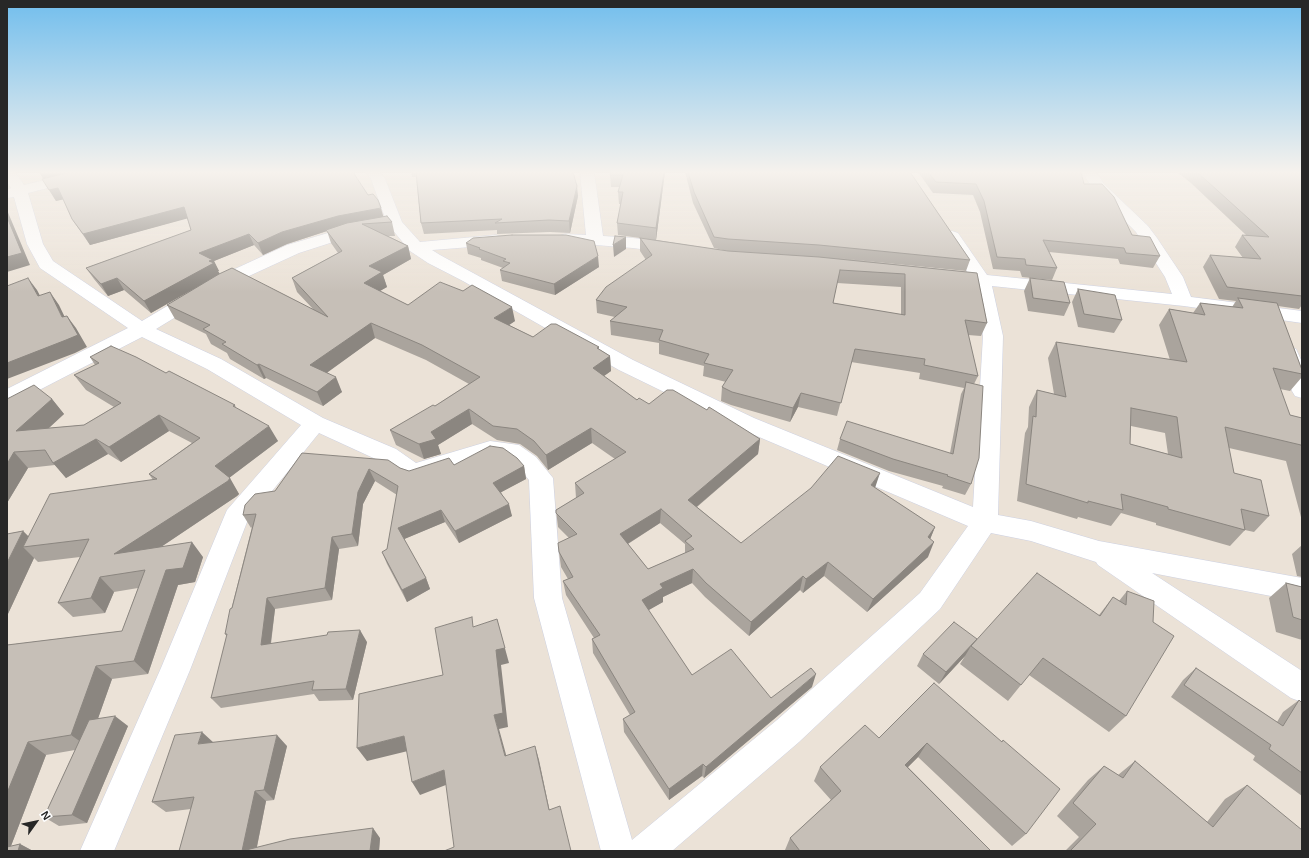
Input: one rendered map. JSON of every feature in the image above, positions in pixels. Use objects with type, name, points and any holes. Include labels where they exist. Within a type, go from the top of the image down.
[{"type":"street","points":[[22,212],[35,244],[46,264],[142,329],[214,364],[315,423],[388,455],[413,473],[490,449],[511,451],[528,463],[541,478],[548,598],[618,851]]},
{"type":"street","points":[[382,212],[384,225]]},
{"type":"street","points":[[592,212],[595,241]]},
{"type":"street","points":[[1125,212],[1142,229],[1151,241],[1174,277],[1184,301]]},
{"type":"street","points":[[645,851],[788,731],[930,601],[985,522],[993,336],[982,280],[944,222]]},
{"type":"street","points":[[7,398],[142,329],[219,284],[293,250],[319,240],[384,225],[434,260],[469,277],[520,307],[626,365],[746,423],[985,522],[1031,532],[1099,552],[1302,590]]},
{"type":"street","points":[[550,238],[633,243],[688,251]]},
{"type":"street","points":[[416,247],[514,239]]},
{"type":"street","points":[[935,275],[1184,301],[1275,315],[1302,317]]},
{"type":"street","points":[[1275,315],[1302,391]]},
{"type":"street","points":[[97,851],[175,670],[236,516],[315,423]]},
{"type":"street","points":[[1099,552],[1302,688]]},
{"type":"building","points":[[69,212],[165,212],[83,234]]},
{"type":"building","points":[[186,212],[359,212],[338,216],[282,232],[258,243],[249,234],[199,253],[213,260],[209,261],[214,263],[144,301],[117,278],[101,284],[86,268],[191,230]]},
{"type":"building","points":[[420,212],[571,212],[569,221],[549,220],[495,223],[502,219],[421,223]]},
{"type":"building","points":[[619,212],[658,212],[656,228],[617,223]]},
{"type":"building","points":[[703,212],[937,212],[970,260],[819,245],[714,237]]},
{"type":"building","points":[[987,212],[1121,212],[1132,235],[1150,237],[1160,256],[1126,253],[1124,248],[1043,240],[1057,268],[1026,265],[1025,259],[997,257]]},
{"type":"building","points":[[1241,212],[1302,212],[1302,296],[1227,287],[1210,255],[1261,259],[1242,235],[1269,237]]},
{"type":"building","points":[[387,216],[392,222],[362,224],[408,246],[369,266],[382,272],[364,283],[408,305],[440,282],[463,291],[472,285],[512,307],[494,318],[533,337],[551,324],[556,324],[599,347],[597,348],[610,356],[593,368],[637,400],[639,398],[649,404],[667,390],[673,390],[707,410],[709,407],[760,439],[688,500],[741,543],[811,488],[838,456],[880,473],[871,485],[935,527],[928,537],[934,542],[873,599],[828,562],[806,579],[803,576],[751,622],[706,583],[693,569],[660,584],[663,588],[642,600],[692,675],[731,649],[771,698],[811,668],[816,674],[706,767],[703,764],[669,789],[623,719],[635,712],[592,639],[600,635],[563,581],[573,577],[559,552],[558,543],[577,534],[556,513],[556,510],[584,493],[575,483],[626,452],[591,428],[546,455],[534,441],[517,429],[493,426],[469,409],[431,432],[436,439],[419,444],[390,430],[433,405],[435,406],[480,377],[422,345],[371,323],[310,365],[336,377],[317,392],[259,364],[257,365],[222,344],[226,342],[203,329],[210,325],[167,305],[219,274],[232,268],[328,317],[292,278],[342,251],[326,230],[347,223]],"holes":[[[661,509],[692,536],[685,541],[694,549],[648,569],[620,534]]]},
{"type":"building","points":[[7,217],[22,253],[7,257]]},
{"type":"building","points":[[512,235],[566,235],[594,241],[598,256],[554,284],[500,270],[510,263],[503,261],[506,259],[466,243],[473,238]]},
{"type":"building","points":[[615,236],[626,237],[613,245]]},
{"type":"building","points":[[640,238],[728,251],[819,257],[977,273],[987,323],[965,320],[978,376],[924,365],[925,359],[855,349],[841,403],[801,393],[793,408],[732,392],[722,387],[733,370],[704,363],[709,354],[659,340],[663,330],[610,321],[627,307],[596,300],[606,287],[652,255]],"holes":[[[840,270],[905,274],[905,315],[833,303]]]},
{"type":"building","points":[[28,278],[38,296],[50,292],[62,317],[67,316],[78,335],[7,363],[7,286]]},
{"type":"building","points":[[1030,278],[1064,282],[1070,303],[1033,298]]},
{"type":"building","points":[[1078,289],[1115,295],[1122,320],[1084,314]]},
{"type":"building","points":[[1238,298],[1277,303],[1302,370],[1302,374],[1273,368],[1290,415],[1302,418],[1302,448],[1301,445],[1225,427],[1234,473],[1261,480],[1269,516],[1241,509],[1245,530],[1168,509],[1168,507],[1121,494],[1123,510],[1088,501],[1088,503],[1026,484],[1033,416],[1036,417],[1037,390],[1066,397],[1056,342],[1187,362],[1169,309],[1205,315],[1200,303],[1243,308]],"holes":[[[1131,408],[1177,417],[1182,458],[1130,444]]]},
{"type":"building","points":[[111,346],[166,373],[169,371],[235,405],[233,406],[269,426],[215,466],[230,478],[228,481],[114,554],[192,542],[183,568],[166,570],[134,661],[96,666],[71,735],[28,742],[7,793],[7,645],[122,631],[145,570],[100,577],[91,598],[58,603],[89,539],[23,547],[50,494],[157,479],[149,474],[200,438],[159,415],[109,447],[96,439],[53,463],[45,450],[14,452],[7,464],[7,399],[34,385],[52,399],[16,431],[84,425],[121,403],[74,375],[99,363],[90,357]]},
{"type":"building","points":[[966,382],[983,386],[979,458],[971,484],[947,476],[948,475],[893,459],[840,439],[847,421],[953,454]]},
{"type":"building","points":[[490,446],[503,448],[517,458],[524,466],[493,483],[509,504],[455,531],[441,510],[398,528],[426,578],[402,590],[382,552],[387,549],[398,486],[369,469],[358,492],[352,534],[332,537],[325,588],[267,598],[261,645],[327,635],[328,632],[360,630],[346,689],[312,690],[314,681],[211,698],[227,634],[225,634],[230,609],[232,608],[256,514],[243,515],[245,505],[255,494],[275,491],[302,453],[388,460],[400,468],[409,471],[449,458],[454,465]]},
{"type":"building","points":[[23,531],[7,563],[7,534]]},
{"type":"building","points":[[1037,573],[1100,616],[1113,597],[1126,605],[1127,591],[1154,601],[1153,622],[1174,636],[1126,716],[1043,658],[1021,685],[971,646]]},
{"type":"building","points":[[1286,583],[1302,587],[1302,620],[1293,617]]},
{"type":"building","points":[[472,617],[473,627],[497,619],[505,648],[496,650],[503,713],[494,715],[505,756],[535,746],[549,810],[560,806],[571,851],[444,851],[454,847],[444,770],[412,782],[404,736],[357,748],[359,694],[443,675],[435,628]]},
{"type":"building","points":[[954,622],[977,639],[946,672],[923,654]]},
{"type":"building","points":[[1196,668],[1283,726],[1299,700],[1302,703],[1302,773],[1269,749],[1271,745],[1184,685]]},
{"type":"building","points":[[934,683],[1002,742],[1003,740],[1060,789],[1026,834],[927,743],[905,765],[991,851],[800,851],[790,838],[841,791],[820,767],[865,725],[879,738]]},
{"type":"building","points":[[115,716],[72,815],[44,817],[89,720]]},
{"type":"building","points":[[202,732],[198,744],[277,735],[264,790],[255,791],[242,851],[179,851],[194,797],[152,802],[175,735]]},
{"type":"building","points":[[1135,761],[1213,827],[1247,785],[1302,830],[1302,851],[1070,851],[1096,824],[1073,803],[1104,766],[1123,778]]},
{"type":"building","points":[[373,828],[370,851],[242,851],[290,839]]},
{"type":"building","points":[[20,844],[18,851],[7,851],[7,847]]}]
